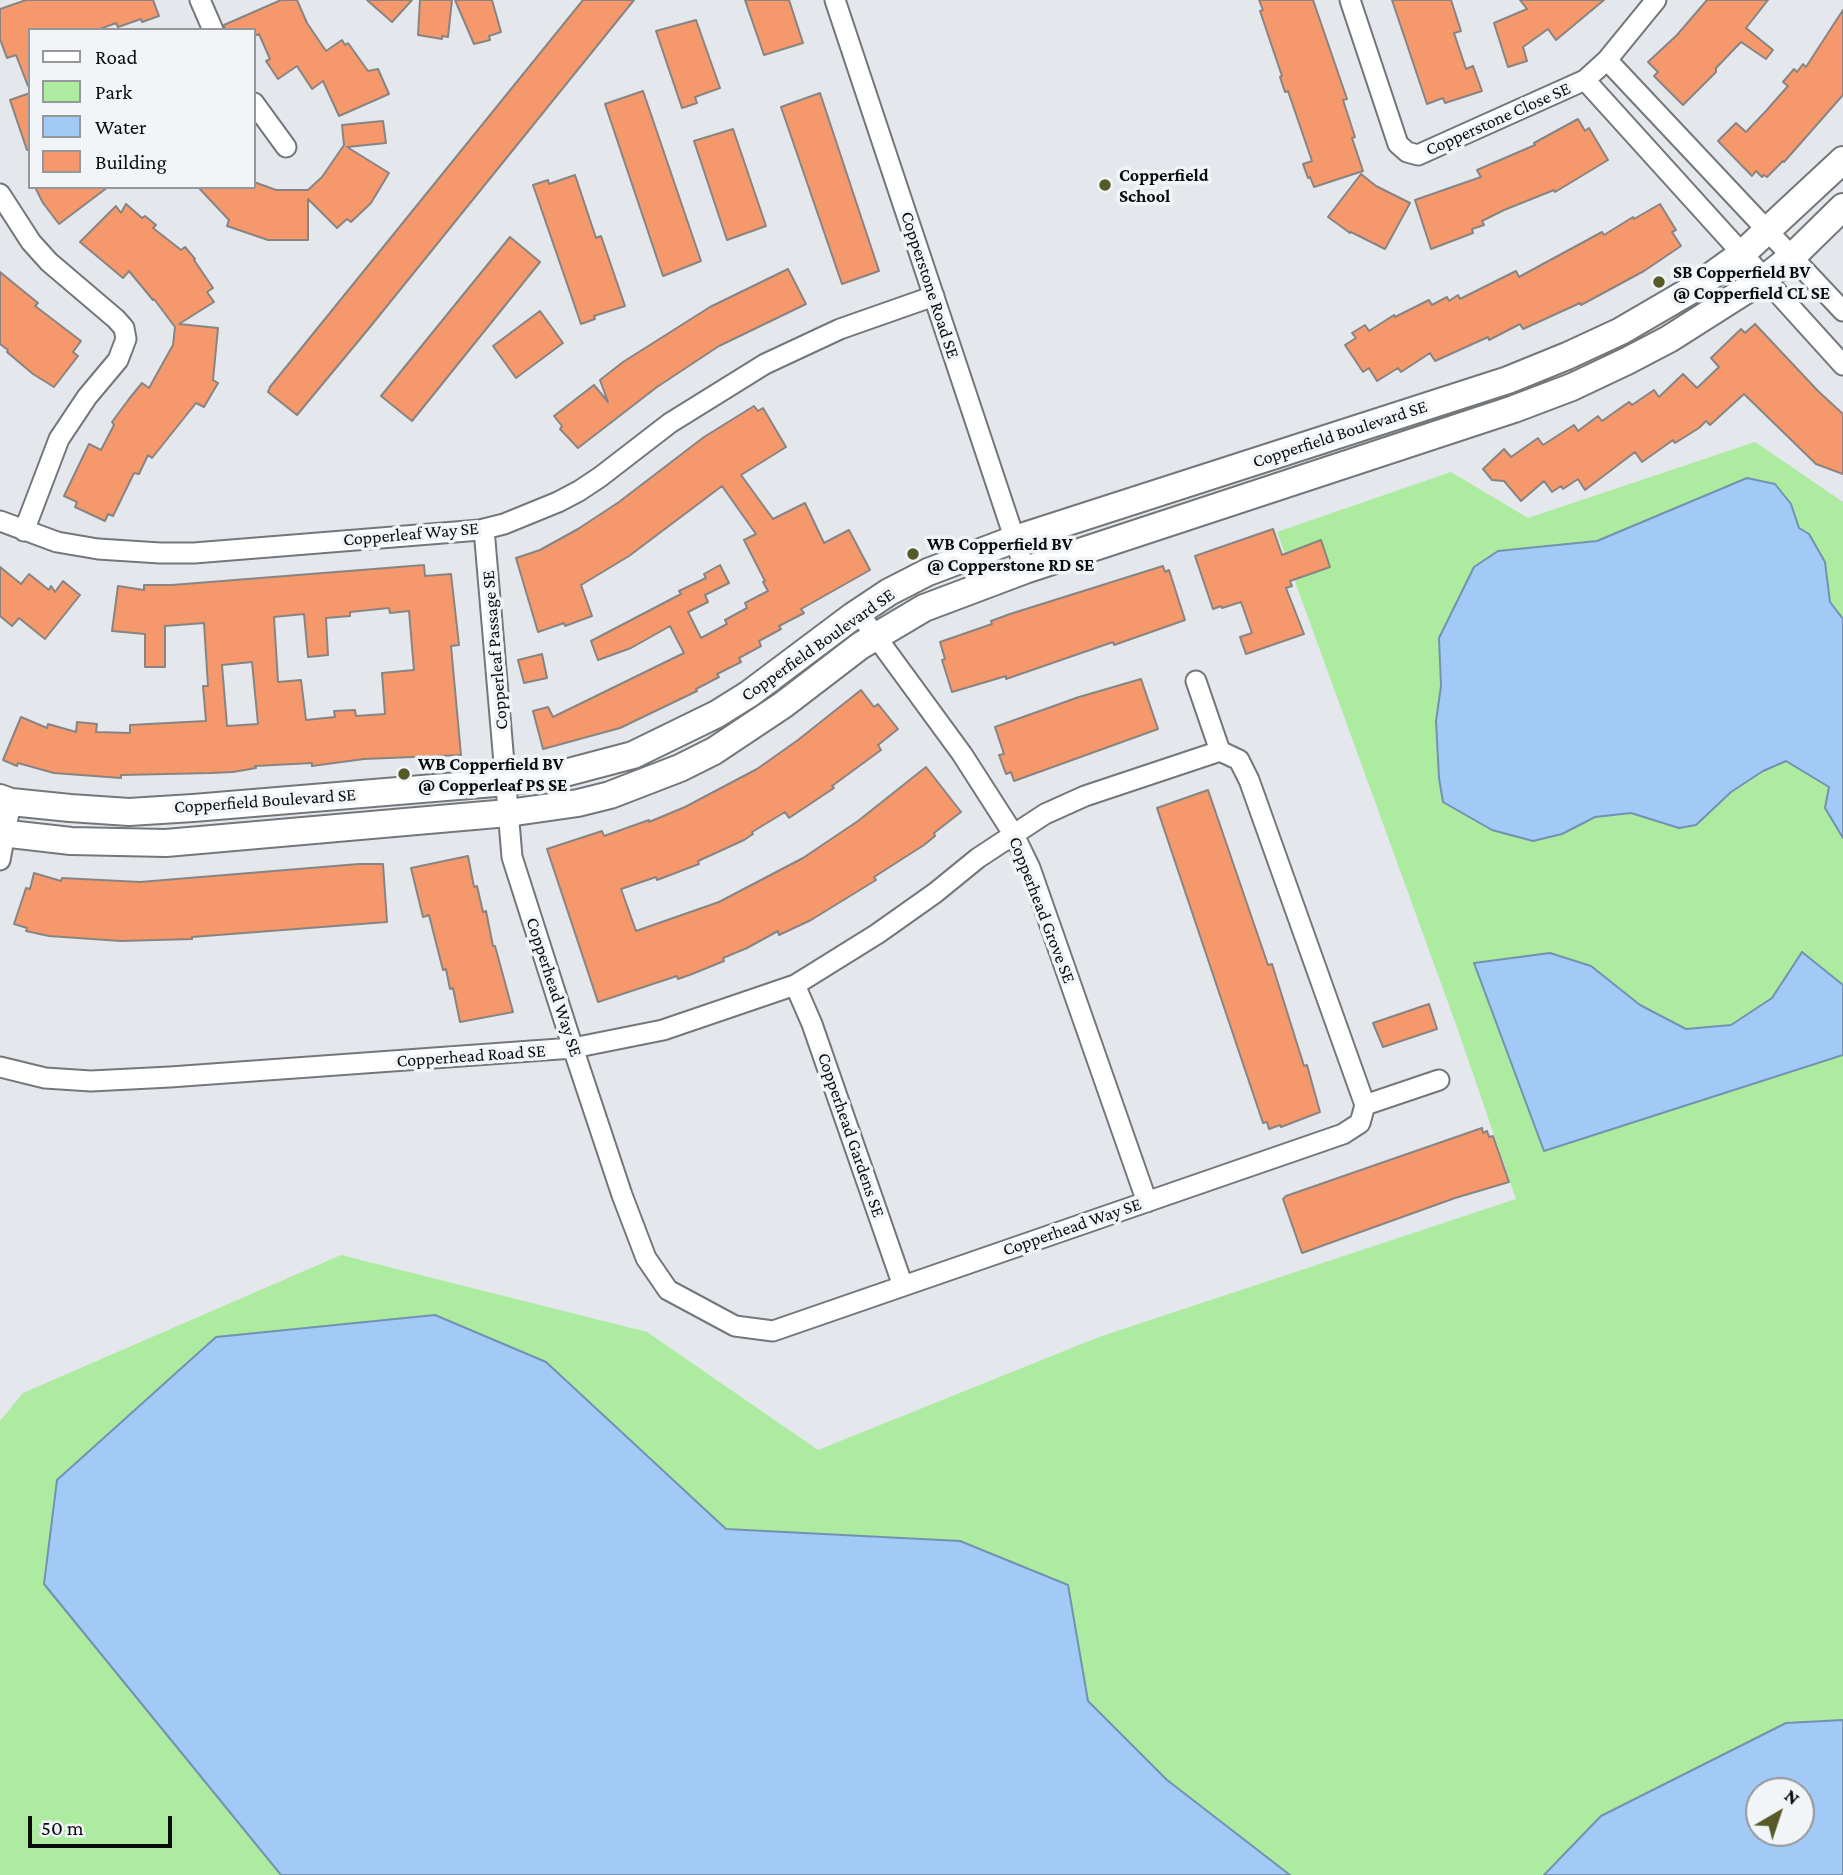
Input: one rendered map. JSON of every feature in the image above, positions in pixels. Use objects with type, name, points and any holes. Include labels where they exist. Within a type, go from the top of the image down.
[{"type":"street","points":[[200,0],[212,28]]},
{"type":"street","name":"Copperstone Road SE","points":[[835,0],[1025,570]]},
{"type":"street","name":"Copperstone Close SE","points":[[1350,0],[1398,144],[1408,152],[1418,155],[1585,80],[1607,60],[1656,0]]},
{"type":"street","points":[[1607,60],[1843,311]]},
{"type":"street","name":"Copperstone Close SE","points":[[1585,80],[1843,365]]},
{"type":"street","points":[[256,106],[286,146]]},
{"type":"street","name":"Copperfield Boulevard SE","points":[[6,800],[129,811],[506,782],[600,766],[633,755],[674,737],[749,694],[858,612],[928,572],[1015,539],[1508,380],[1621,331],[1693,289],[1743,253],[1843,160]]},
{"type":"street","points":[[0,194],[31,242],[49,262],[117,319],[124,328],[126,339],[118,360],[81,405],[59,439],[24,531]]},
{"type":"street","name":"Copperfield Boulevard SE","points":[[2,843],[166,843],[508,813],[578,803],[610,794],[680,768],[749,729],[875,635],[924,608],[1025,570],[1514,409],[1572,387],[1669,339],[1765,278],[1793,256],[1843,207]]},
{"type":"street","name":"Copperleaf Way SE","points":[[0,522],[57,542],[98,549],[171,553],[484,529],[529,516],[579,491],[670,423],[765,364],[840,329],[934,296]]},
{"type":"street","name":"Copperleaf Passage SE","points":[[484,529],[508,813]]},
{"type":"street","name":"Copperhead Grove SE","points":[[858,612],[962,754],[1014,835],[1030,868],[1147,1202]]},
{"type":"street","points":[[1196,681],[1220,751],[1239,761],[1249,780],[1366,1105],[1439,1080]]},
{"type":"street","points":[[1014,835],[1045,814],[1084,796],[1220,751]]},
{"type":"street","points":[[2,843],[6,800]]},
{"type":"street","name":"Copperhead Way SE","points":[[508,813],[512,857],[622,1195],[646,1258],[668,1290],[735,1326],[773,1331],[1343,1134],[1360,1123],[1366,1105]]},
{"type":"street","name":"Copperhead Road SE","points":[[0,1067],[45,1077],[91,1081],[573,1048],[663,1030],[795,985],[877,934],[935,893],[978,858],[1014,835]]},
{"type":"street","name":"Copperhead Gardens SE","points":[[795,985],[812,1024],[903,1286]]},
{"type":"green space","points":[[1755,442],[1843,502],[1843,1875],[0,1875],[0,1421],[23,1393],[341,1255],[647,1332],[818,1450],[1099,1337],[1516,1199],[1458,1030],[1277,532],[1451,472],[1528,518]]},
{"type":"water","points":[[1747,478],[1775,484],[1791,504],[1799,528],[1809,534],[1825,562],[1830,602],[1843,619],[1843,838],[1825,808],[1829,787],[1786,761],[1763,771],[1731,792],[1696,825],[1679,828],[1631,813],[1595,817],[1562,834],[1533,841],[1492,830],[1443,802],[1436,721],[1441,686],[1439,638],[1474,567],[1498,551],[1597,541]]},
{"type":"water","points":[[1802,952],[1843,985],[1843,1055],[1544,1151],[1474,963],[1550,953],[1591,966],[1640,1005],[1686,1029],[1731,1025],[1772,998]]},
{"type":"water","points":[[435,1315],[546,1362],[726,1529],[960,1541],[1068,1585],[1088,1701],[1167,1780],[1290,1875],[281,1875],[44,1584],[57,1480],[216,1337]]},
{"type":"water","points":[[1843,1720],[1843,1875],[1544,1875],[1601,1816],[1786,1723]]},
{"type":"building","points":[[26,0],[153,0],[159,16],[118,27],[116,23],[102,28],[28,28],[28,86],[16,55],[7,58],[0,39],[0,9]]},
{"type":"building","points":[[281,0],[297,0],[307,23],[326,51],[342,40],[345,45],[348,43],[368,71],[378,69],[389,94],[339,116],[323,81],[312,89],[297,66],[278,79],[266,61],[270,59],[259,34],[256,35],[256,28],[225,28],[224,25]]},
{"type":"building","points":[[367,0],[412,0],[392,22]]},
{"type":"building","points":[[420,0],[452,0],[448,37],[442,36],[442,39],[418,35]]},
{"type":"building","points":[[455,0],[492,0],[501,32],[489,36],[490,40],[474,44]]},
{"type":"building","points":[[583,0],[634,0],[297,415],[268,392],[270,387]]},
{"type":"building","points":[[745,0],[789,0],[803,43],[764,55]]},
{"type":"building","points":[[1259,0],[1313,0],[1347,99],[1343,100],[1363,171],[1314,187],[1310,177],[1308,178],[1303,164],[1312,161],[1288,91],[1285,92],[1280,77],[1282,76],[1260,11],[1263,10]]},
{"type":"building","points":[[1392,0],[1451,0],[1461,31],[1454,33],[1466,69],[1473,66],[1482,91],[1445,103],[1443,98],[1427,104]]},
{"type":"building","points":[[1520,0],[1604,0],[1556,40],[1548,29],[1523,47],[1527,61],[1508,67],[1494,23],[1527,9]]},
{"type":"building","points":[[1707,0],[1768,0],[1746,28],[1773,50],[1766,59],[1741,42],[1683,105],[1654,76],[1658,72],[1648,62],[1677,35]]},
{"type":"building","points":[[1843,10],[1843,95],[1784,162],[1767,177],[1762,177],[1756,171],[1752,176],[1718,141],[1736,123],[1746,132],[1788,86],[1783,82],[1794,69],[1797,72],[1803,64],[1806,67]]},
{"type":"building","points":[[696,20],[720,88],[695,97],[697,103],[682,108],[656,31]]},
{"type":"building","points":[[643,91],[701,261],[663,276],[605,104]]},
{"type":"building","points":[[820,93],[879,271],[842,284],[781,107]]},
{"type":"building","points":[[28,94],[28,150],[27,150],[10,100]]},
{"type":"building","points":[[1578,119],[1585,131],[1589,128],[1608,160],[1555,192],[1554,190],[1504,210],[1482,221],[1484,225],[1472,229],[1473,233],[1431,249],[1415,200],[1481,177],[1477,170],[1535,145],[1534,143]]},
{"type":"building","points":[[383,121],[386,143],[347,147],[389,173],[371,203],[351,222],[347,219],[337,228],[308,199],[308,240],[268,240],[227,226],[229,220],[200,189],[256,189],[256,183],[276,190],[308,190],[322,177],[344,145],[342,125]]},
{"type":"building","points":[[733,129],[766,226],[727,240],[694,141]]},
{"type":"building","points":[[1361,174],[1376,186],[1410,203],[1385,249],[1350,233],[1328,217]]},
{"type":"building","points":[[575,175],[596,238],[601,236],[625,306],[594,316],[595,319],[581,324],[533,185],[548,180],[549,184]]},
{"type":"building","points":[[36,189],[105,189],[59,224]]},
{"type":"building","points":[[126,204],[142,218],[145,216],[156,225],[153,228],[181,250],[185,247],[213,288],[207,292],[214,302],[179,324],[218,328],[213,380],[218,383],[204,407],[196,403],[152,458],[148,455],[139,474],[134,473],[113,516],[108,514],[105,521],[75,507],[77,502],[64,496],[89,444],[101,450],[114,425],[112,422],[129,399],[142,383],[149,388],[173,345],[175,327],[129,271],[123,278],[80,242],[116,206],[121,213]]},
{"type":"building","points":[[1660,204],[1676,230],[1672,232],[1681,246],[1644,271],[1581,305],[1580,303],[1523,329],[1520,324],[1489,340],[1488,337],[1435,361],[1430,353],[1401,372],[1398,368],[1377,381],[1369,368],[1363,372],[1345,345],[1356,338],[1352,333],[1365,325],[1369,331],[1394,315],[1395,317],[1429,300],[1432,305],[1447,297],[1449,301],[1458,295],[1460,299],[1516,271],[1519,277]]},
{"type":"building","points":[[510,237],[540,262],[412,421],[381,396]]},
{"type":"building","points":[[788,269],[806,304],[719,346],[657,387],[578,448],[560,429],[562,426],[554,416],[594,385],[608,402],[600,380],[623,362],[710,307]]},
{"type":"building","points":[[0,272],[38,303],[35,306],[81,341],[73,352],[78,356],[54,387],[33,374],[0,344]]},
{"type":"building","points":[[540,311],[563,343],[516,378],[493,346]]},
{"type":"building","points":[[1755,324],[1843,414],[1843,474],[1816,464],[1744,394],[1710,425],[1706,421],[1699,428],[1675,443],[1673,440],[1642,462],[1635,452],[1585,490],[1578,479],[1563,489],[1561,486],[1552,492],[1544,481],[1521,501],[1504,481],[1492,480],[1483,469],[1504,449],[1511,457],[1538,438],[1543,445],[1574,425],[1578,431],[1598,416],[1602,421],[1629,402],[1632,405],[1654,390],[1659,397],[1683,374],[1697,388],[1719,367],[1711,358],[1741,329],[1745,333]]},
{"type":"building","points":[[754,406],[758,411],[763,408],[786,447],[741,475],[773,519],[805,503],[824,543],[849,530],[870,570],[801,609],[804,613],[779,626],[781,629],[759,641],[761,646],[739,658],[741,662],[717,674],[719,677],[696,689],[697,691],[620,728],[543,749],[533,711],[548,707],[553,717],[684,653],[670,626],[631,648],[598,660],[591,641],[681,594],[679,591],[706,578],[704,574],[720,565],[729,583],[705,595],[708,602],[688,612],[701,638],[727,624],[725,620],[747,608],[745,603],[768,591],[744,540],[756,534],[722,486],[629,556],[581,585],[592,616],[565,626],[564,623],[538,632],[516,558],[540,550],[578,529],[619,502],[704,437]]},
{"type":"building","points":[[1273,529],[1282,555],[1321,540],[1330,567],[1290,581],[1292,586],[1286,588],[1304,634],[1246,654],[1240,637],[1252,633],[1241,602],[1213,609],[1195,556]]},
{"type":"building","points":[[424,565],[425,576],[451,574],[459,645],[451,646],[461,755],[364,759],[312,766],[312,763],[255,766],[256,768],[233,772],[121,775],[121,778],[54,773],[18,763],[17,766],[3,760],[21,717],[47,728],[48,724],[76,732],[77,722],[97,724],[96,732],[130,733],[130,725],[206,721],[203,686],[208,686],[204,623],[165,626],[165,667],[145,667],[145,634],[112,631],[118,586],[144,590],[144,585]],"holes":[[[389,608],[390,613],[409,611],[414,670],[382,673],[385,714],[356,716],[355,710],[334,711],[335,717],[306,720],[301,680],[278,682],[274,617],[304,614],[308,657],[328,655],[326,618],[350,616],[350,612]],[[252,662],[258,724],[227,726],[222,665]]]},
{"type":"building","points":[[1163,566],[1165,572],[1169,570],[1185,620],[1006,679],[1006,676],[952,692],[942,660],[945,659],[940,642],[992,624],[991,621],[1010,614]]},
{"type":"building","points":[[0,567],[21,584],[29,574],[49,590],[51,586],[55,592],[63,581],[80,595],[45,639],[19,618],[12,626],[0,616]]},
{"type":"building","points":[[542,654],[547,678],[524,683],[518,660]]},
{"type":"building","points":[[1141,679],[1158,729],[1014,781],[1011,772],[1006,774],[999,755],[1004,754],[995,727],[1079,697]]},
{"type":"building","points":[[861,690],[874,707],[878,704],[898,729],[878,745],[881,750],[832,786],[834,788],[789,818],[785,812],[744,840],[698,861],[699,864],[657,880],[656,877],[621,889],[636,931],[719,902],[803,858],[858,821],[926,767],[961,812],[934,833],[935,836],[924,845],[874,877],[876,880],[811,920],[779,935],[778,931],[723,958],[724,961],[692,974],[678,979],[677,976],[598,1002],[547,849],[602,831],[604,836],[685,807],[757,769]]},
{"type":"building","points":[[1208,790],[1268,965],[1272,964],[1304,1066],[1307,1065],[1320,1112],[1281,1127],[1280,1125],[1269,1129],[1267,1122],[1263,1123],[1157,808]]},
{"type":"building","points":[[468,856],[474,887],[477,886],[483,912],[486,911],[493,946],[513,1012],[460,1022],[453,988],[450,989],[446,969],[443,970],[429,915],[423,917],[411,868]]},
{"type":"building","points":[[383,864],[387,922],[192,939],[121,941],[49,936],[26,931],[27,928],[14,924],[26,888],[30,889],[34,873],[61,881],[62,878],[140,882]]},
{"type":"building","points":[[1429,1004],[1437,1029],[1383,1047],[1373,1023]]},
{"type":"building","points":[[1482,1128],[1483,1133],[1487,1131],[1489,1137],[1493,1136],[1509,1182],[1455,1198],[1302,1253],[1283,1199],[1286,1196]]},
{"type":"place","name":"Copperfield School","points":[[1105,185]]},
{"type":"place","name":"SB Copperfield BV @ Copperfield CL SE","points":[[1659,282]]},
{"type":"place","name":"WB Copperfield BV @ Copperstone RD SE","points":[[913,554]]},
{"type":"place","name":"WB Copperfield BV @ Copperleaf PS SE","points":[[404,774]]}]
